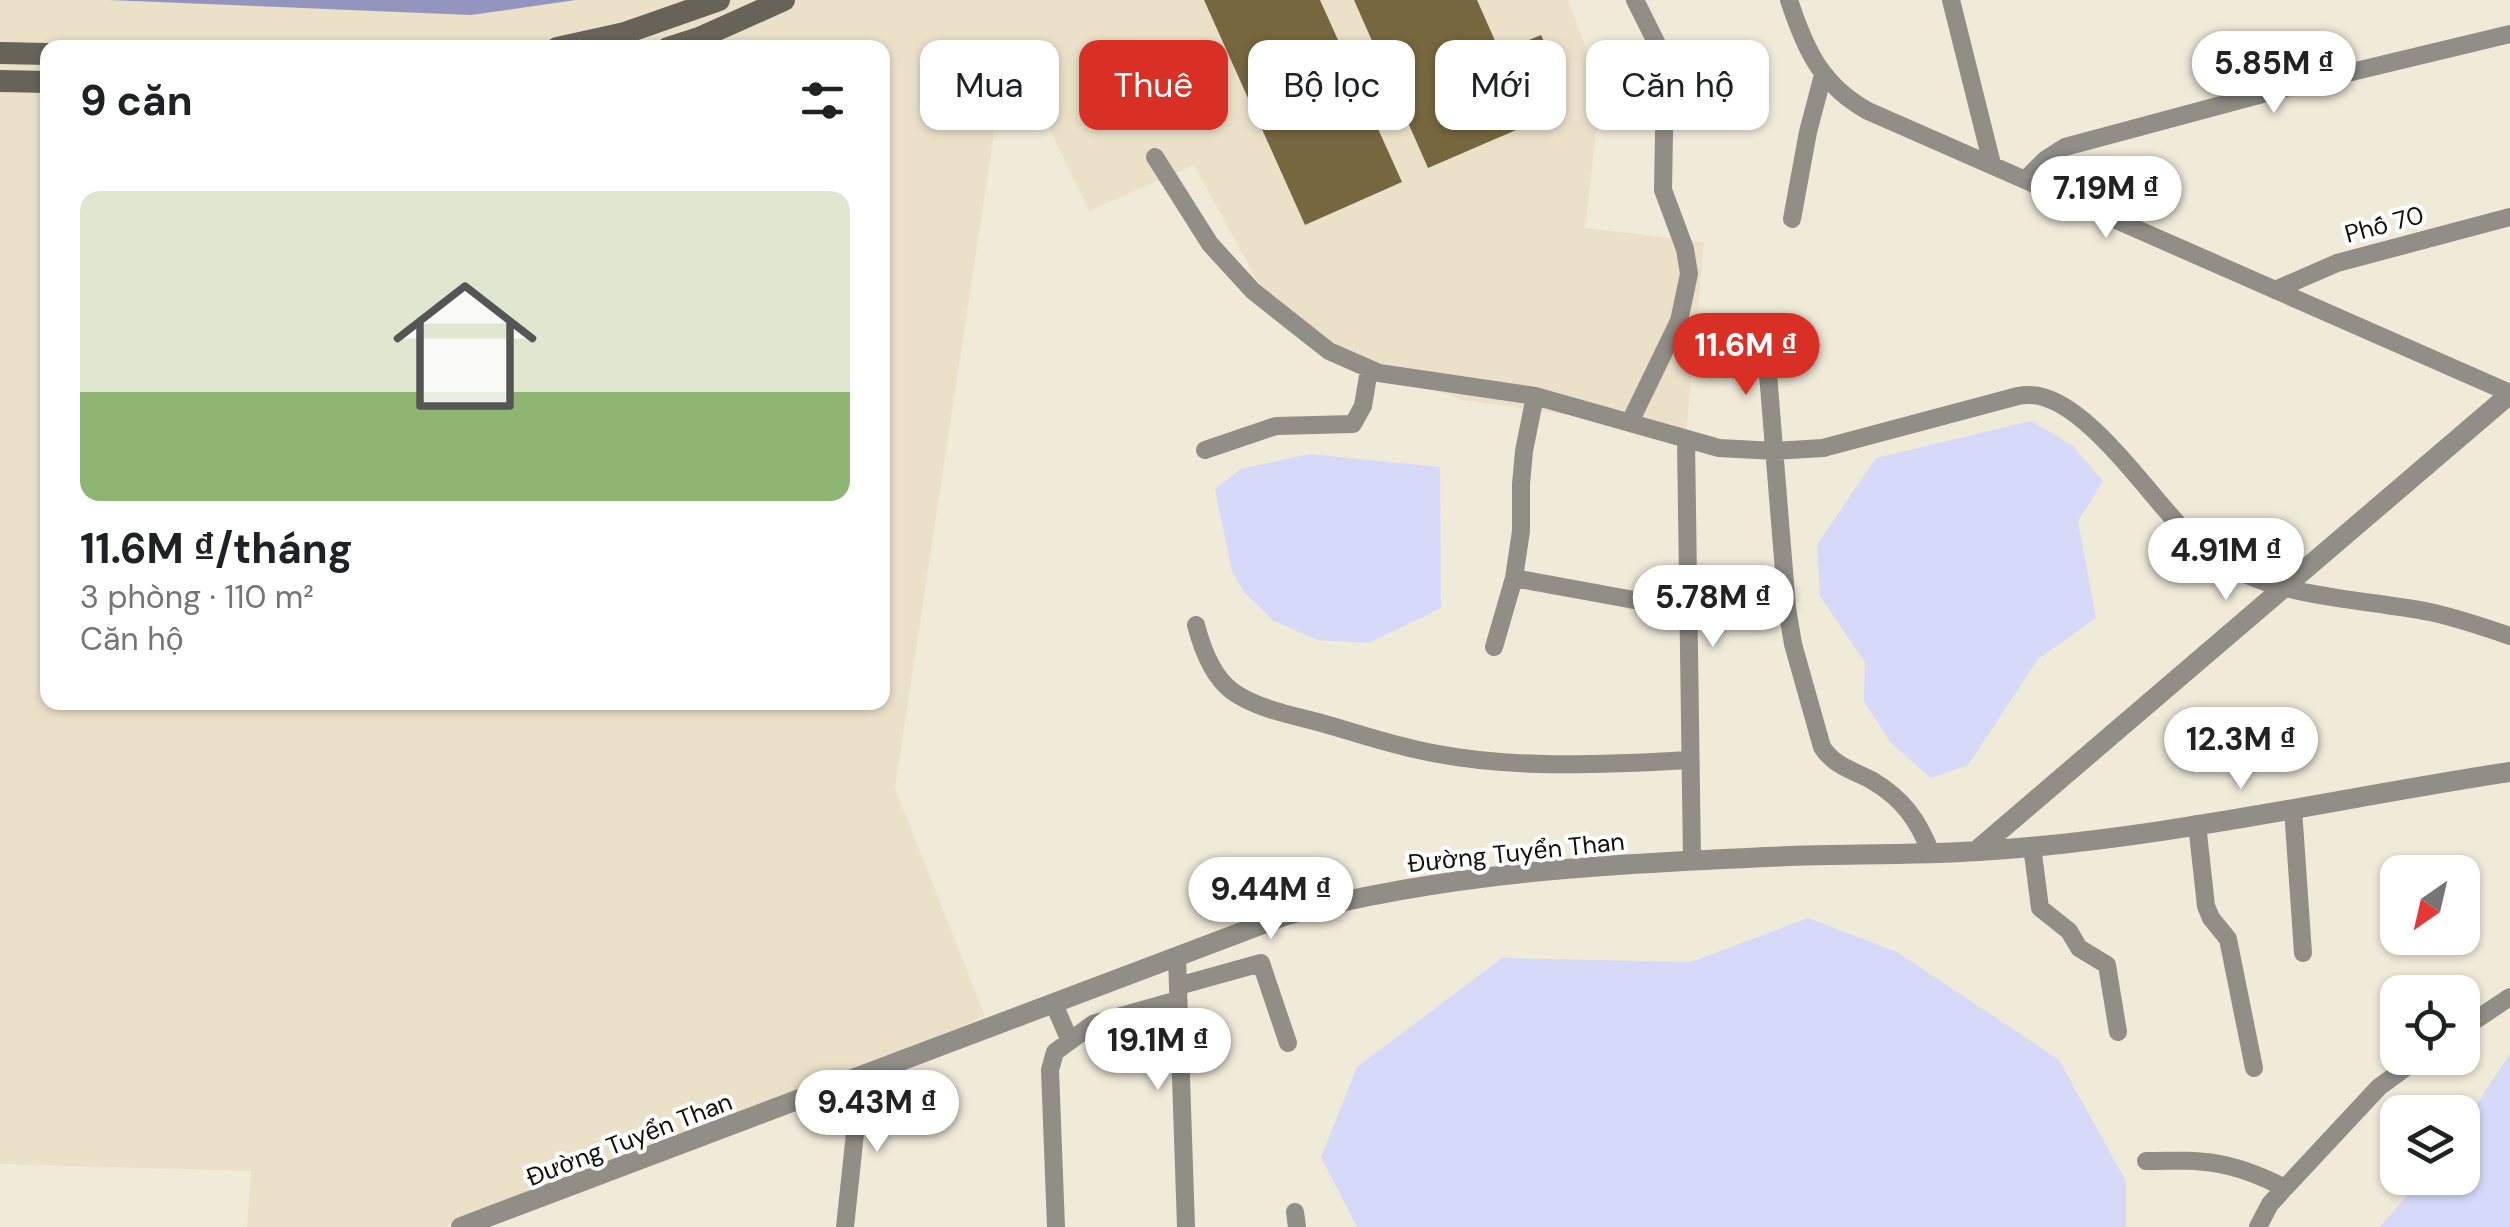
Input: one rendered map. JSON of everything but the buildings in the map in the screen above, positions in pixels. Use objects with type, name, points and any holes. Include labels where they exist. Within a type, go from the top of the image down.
[{"type":"main road","points":[[593,40],[625,33],[718,0]]},
{"type":"main road","points":[[693,40],[784,0]]},
{"type":"main road","points":[[0,52],[40,54]]},
{"type":"main road","points":[[0,81],[40,82]]},
{"type":"street","points":[[1630,422],[1678,320],[1689,274],[1685,250],[1663,190],[1665,77],[1658,46],[1635,0]]},
{"type":"street","points":[[1789,0],[1814,64],[1855,104],[2510,394],[1976,851]]},
{"type":"street","points":[[1951,0],[1992,164]]},
{"type":"street","points":[[2026,179],[2065,147],[2281,89],[2510,34]]},
{"type":"street","points":[[1792,219],[1823,75]]},
{"type":"street","points":[[1154,156],[1210,244],[1253,290],[1329,352],[1370,370],[1535,396],[1719,448],[1775,451],[1823,448],[2018,396],[2046,396],[2077,414],[2113,449],[2179,528],[2209,554],[2241,573],[2281,590],[2429,612],[2510,636]]},
{"type":"street","name":"Phố 70","points":[[2275,290],[2337,262],[2510,218]]},
{"type":"street","points":[[1768,344],[1787,608],[1822,747],[1830,760],[1872,781],[1912,812],[1931,852]]},
{"type":"street","points":[[1205,450],[1276,426],[1353,424],[1363,406],[1370,370]]},
{"type":"street","points":[[1494,647],[1514,578],[1521,531],[1520,484],[1535,396]]},
{"type":"street","points":[[1686,440],[1692,861]]},
{"type":"street","points":[[1514,578],[1689,610]]},
{"type":"street","points":[[1196,625],[1210,663],[1233,692],[1288,714],[1397,744],[1470,758],[1534,762],[1690,760]]},
{"type":"street","name":"Đường Tuyển Than","points":[[461,1227],[1287,915],[1408,887],[1536,870],[2032,846],[2197,824],[2510,772]]},
{"type":"street","points":[[2293,809],[2303,953]]},
{"type":"street","points":[[2197,824],[2206,906],[2210,918],[2228,939],[2254,1068]]},
{"type":"street","points":[[2032,846],[2040,908],[2069,931],[2079,948],[2107,965],[2118,1032]]},
{"type":"street","points":[[1177,957],[1186,1227]]},
{"type":"street","points":[[1056,1227],[1050,1070],[1055,1052],[1069,1040],[1094,1024],[1261,963],[1288,1043]]},
{"type":"street","points":[[2480,1017],[2510,997]]},
{"type":"street","points":[[1054,1004],[1069,1040]]},
{"type":"street","points":[[2258,1227],[2285,1188],[2378,1086],[2394,1075]]},
{"type":"street","points":[[845,1227],[861,1077]]},
{"type":"street","points":[[2146,1162],[2211,1160],[2285,1188]]},
{"type":"shaded area","points":[[0,0],[1568,0],[1586,49],[1586,130],[1596,130],[1585,228],[1704,242],[1685,444],[1569,415],[1462,400],[1357,362],[1269,302],[1194,165],[1089,211],[1050,130],[1059,130],[1059,40],[920,40],[920,130],[995,130],[895,788],[985,1016],[859,1071],[443,1227],[247,1227],[251,1171],[0,1164]]},
{"type":"shaded area","points":[[109,0],[576,0],[471,15]]},
{"type":"shaded area","points":[[2031,421],[2073,446],[2103,481],[2078,521],[2096,618],[2038,659],[1968,765],[1931,778],[1890,742],[1864,701],[1865,662],[1820,596],[1817,545],[1876,458]]},
{"type":"shaded area","points":[[1309,454],[1440,467],[1441,608],[1369,643],[1317,640],[1274,621],[1244,592],[1232,571],[1215,489],[1241,469]]},
{"type":"shaded area","points":[[1808,918],[1897,952],[2059,1060],[2126,1181],[2126,1227],[1357,1227],[1321,1157],[1357,1067],[1502,958],[1691,962]]},
{"type":"shaded area","points":[[2510,1054],[2510,1227],[2380,1227],[2407,1195],[2480,1195],[2480,1099]]}]
